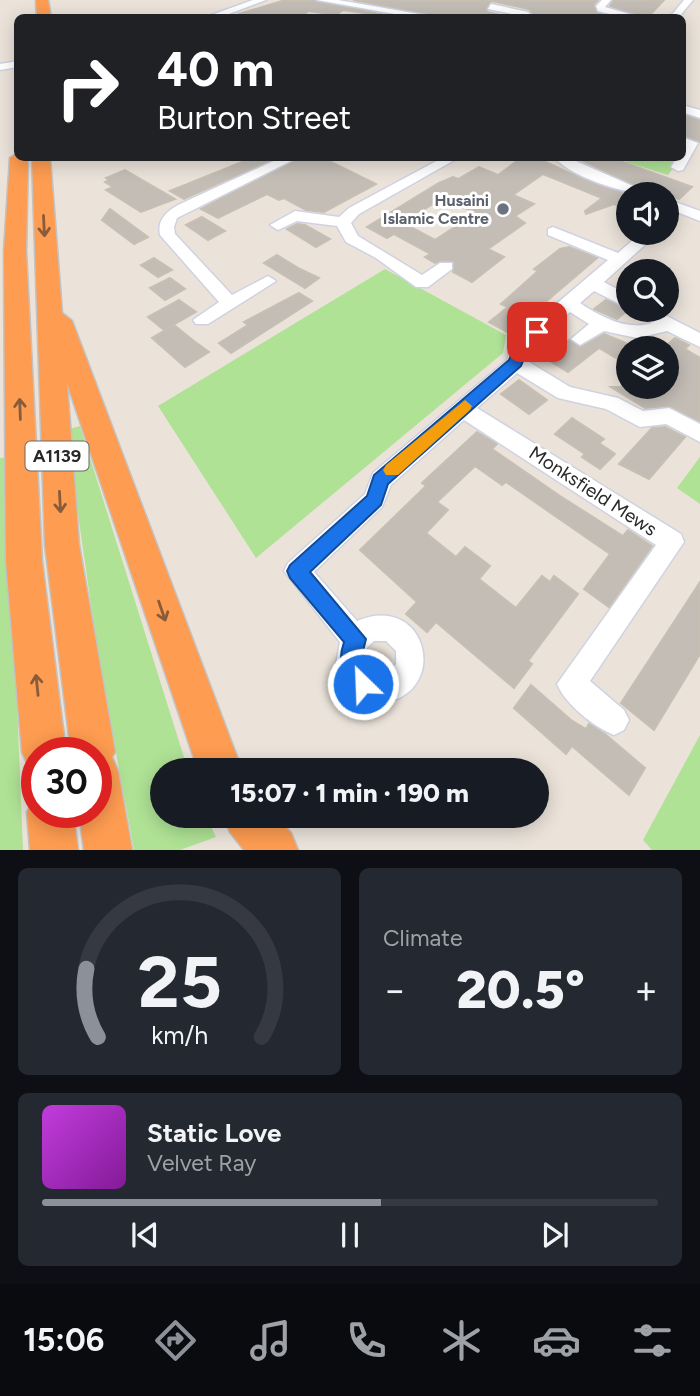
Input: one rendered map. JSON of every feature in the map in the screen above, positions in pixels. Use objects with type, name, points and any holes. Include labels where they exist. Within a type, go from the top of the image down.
[{"type":"highway","name":"A1139","points":[[19,161],[15,251],[24,561],[42,737]]},
{"type":"highway","name":"A1139","points":[[41,161],[62,545],[91,737]]},
{"type":"highway","name":"A1139","points":[[0,336],[15,251]]},
{"type":"highway","name":"A1139","points":[[47,287],[216,758]]},
{"type":"highway","points":[[52,828],[54,850]]},
{"type":"highway","points":[[105,828],[108,850]]},
{"type":"highway","points":[[256,828],[274,850]]},
{"type":"street","points":[[214,14],[227,6],[244,6],[262,0]]},
{"type":"street","points":[[321,0],[415,14]]},
{"type":"street","points":[[398,11],[409,0]]},
{"type":"street","points":[[489,9],[502,0]]},
{"type":"street","points":[[607,0],[600,6],[601,9],[622,14]]},
{"type":"street","points":[[677,14],[689,0]]},
{"type":"street","points":[[227,6],[242,14]]},
{"type":"street","points":[[489,9],[501,14]]},
{"type":"street","points":[[489,9],[524,14]]},
{"type":"street","points":[[686,142],[692,143],[686,153]]},
{"type":"street","points":[[230,303],[168,235],[166,227],[172,216],[183,208],[284,161]]},
{"type":"street","points":[[343,222],[354,211],[446,161]]},
{"type":"street","points":[[565,161],[616,183]]},
{"type":"street","points":[[678,167],[682,161]]},
{"type":"street","points":[[679,212],[700,216]]},
{"type":"street","points":[[278,225],[295,216],[343,222]]},
{"type":"street","points":[[343,222],[352,239],[381,248],[422,284],[446,266]]},
{"type":"street","points":[[553,232],[617,259]]},
{"type":"street","points":[[620,259],[636,245]]},
{"type":"street","points":[[355,639],[297,571],[374,500],[380,480],[516,363],[521,345],[616,263]]},
{"type":"street","points":[[202,320],[268,281]]},
{"type":"street","points":[[592,283],[616,296]]},
{"type":"street","points":[[569,303],[601,324],[646,334],[660,327]]},
{"type":"street","points":[[664,322],[700,341]]},
{"type":"street","points":[[580,340],[601,324]]},
{"type":"street","points":[[516,363],[565,393],[611,403],[640,419],[669,416],[700,434]]},
{"type":"street","name":"Monksfield Mews","points":[[461,409],[679,535],[571,684],[614,720]]},
{"type":"green space","points":[[627,161],[679,161],[668,175]]},
{"type":"green space","points":[[385,269],[506,335],[503,353],[256,558],[158,406]]},
{"type":"green space","points":[[80,426],[184,758],[150,758],[150,828],[212,828],[216,837],[180,850],[134,850],[99,661],[66,430]]},
{"type":"green space","points":[[7,457],[23,850],[0,850],[0,458]]},
{"type":"green space","points":[[700,457],[700,504],[677,488]]},
{"type":"green space","points":[[700,735],[700,850],[652,850],[643,840]]},
{"type":"building","points":[[285,0],[314,0],[380,14],[343,10],[337,14],[309,11],[303,14],[239,14]]},
{"type":"building","points":[[353,0],[598,0],[594,4],[596,12],[602,14],[533,14],[529,9],[492,1],[486,8],[487,12],[496,14],[424,14]]},
{"type":"building","points":[[614,0],[664,0],[651,14],[635,14],[610,6]]},
{"type":"building","points":[[686,116],[700,120],[700,142],[686,137]]},
{"type":"building","points":[[245,161],[268,161],[184,199],[170,191]]},
{"type":"building","points":[[293,161],[329,161],[376,184],[324,212],[306,210],[284,198],[279,200],[267,194],[218,218],[201,209]]},
{"type":"building","points":[[517,161],[544,161],[585,180],[616,190],[616,205],[586,214],[585,211],[602,198],[543,174],[513,195],[534,204],[515,216],[525,223],[488,249],[504,257],[472,282],[453,272],[454,261],[435,263],[425,257],[431,254],[394,234],[387,238],[367,227],[439,183],[453,177],[458,179],[479,167],[498,175]],"holes":[[[439,200],[477,212],[435,240],[403,223]]]},
{"type":"building","points":[[583,161],[620,161],[678,182],[628,182]]},
{"type":"building","points":[[125,170],[175,199],[141,212],[106,190],[113,187],[105,182],[109,180],[106,178]]},
{"type":"building","points":[[679,182],[692,187],[679,199]]},
{"type":"building","points":[[110,209],[148,237],[134,244],[102,220]]},
{"type":"building","points":[[202,217],[225,231],[208,240],[186,225]]},
{"type":"building","points":[[297,224],[305,225],[330,239],[316,247],[287,229]]},
{"type":"building","points":[[569,247],[597,258],[509,333],[489,322],[508,307],[501,304],[538,271],[534,269],[560,249]]},
{"type":"building","points":[[277,255],[319,278],[305,288],[264,263]]},
{"type":"building","points":[[154,258],[172,270],[158,277],[141,265]]},
{"type":"building","points":[[170,278],[185,289],[165,300],[150,288]]},
{"type":"building","points":[[299,293],[312,301],[231,353],[219,343],[248,325],[244,322]]},
{"type":"building","points":[[179,300],[196,312],[164,330],[148,317]]},
{"type":"building","points":[[606,300],[616,305],[616,319],[594,309]]},
{"type":"building","points":[[174,325],[209,352],[185,367],[152,338]]},
{"type":"building","points":[[604,334],[616,339],[616,358],[599,348],[568,372],[545,358],[569,340],[581,347]]},
{"type":"building","points":[[679,340],[689,345],[685,349],[700,358],[699,421],[670,406],[645,408],[630,399],[679,399]]},
{"type":"building","points":[[519,380],[547,400],[529,414],[501,394]]},
{"type":"building","points":[[572,418],[604,439],[599,443],[615,454],[600,469],[582,457],[585,454],[555,434]]},
{"type":"building","points":[[665,427],[685,437],[649,479],[619,464],[652,428]]},
{"type":"building","points":[[477,432],[497,444],[492,449],[560,496],[623,536],[628,530],[652,546],[609,607],[584,589],[610,554],[506,482],[502,485],[475,466],[437,502],[448,510],[426,533],[456,557],[465,547],[490,566],[479,579],[516,608],[542,576],[550,582],[554,576],[578,594],[528,661],[532,664],[514,688],[436,622],[427,632],[406,614],[417,602],[360,550],[426,486],[422,483]]},
{"type":"building","points":[[700,582],[700,654],[654,730],[621,703]]},
{"type":"building","points":[[531,685],[571,720],[586,729],[589,724],[605,734],[645,768],[629,795],[572,746],[566,754],[514,708]]},
{"type":"slow traffic","points":[[392,470],[465,406]]},
{"type":"place","name":"Husaini Islamic Centre","points":[[503,209]]},
{"type":"route","points":[[363,684],[355,677],[349,658],[355,639],[297,571],[374,500],[380,480],[516,363],[521,345],[537,332]]}]
